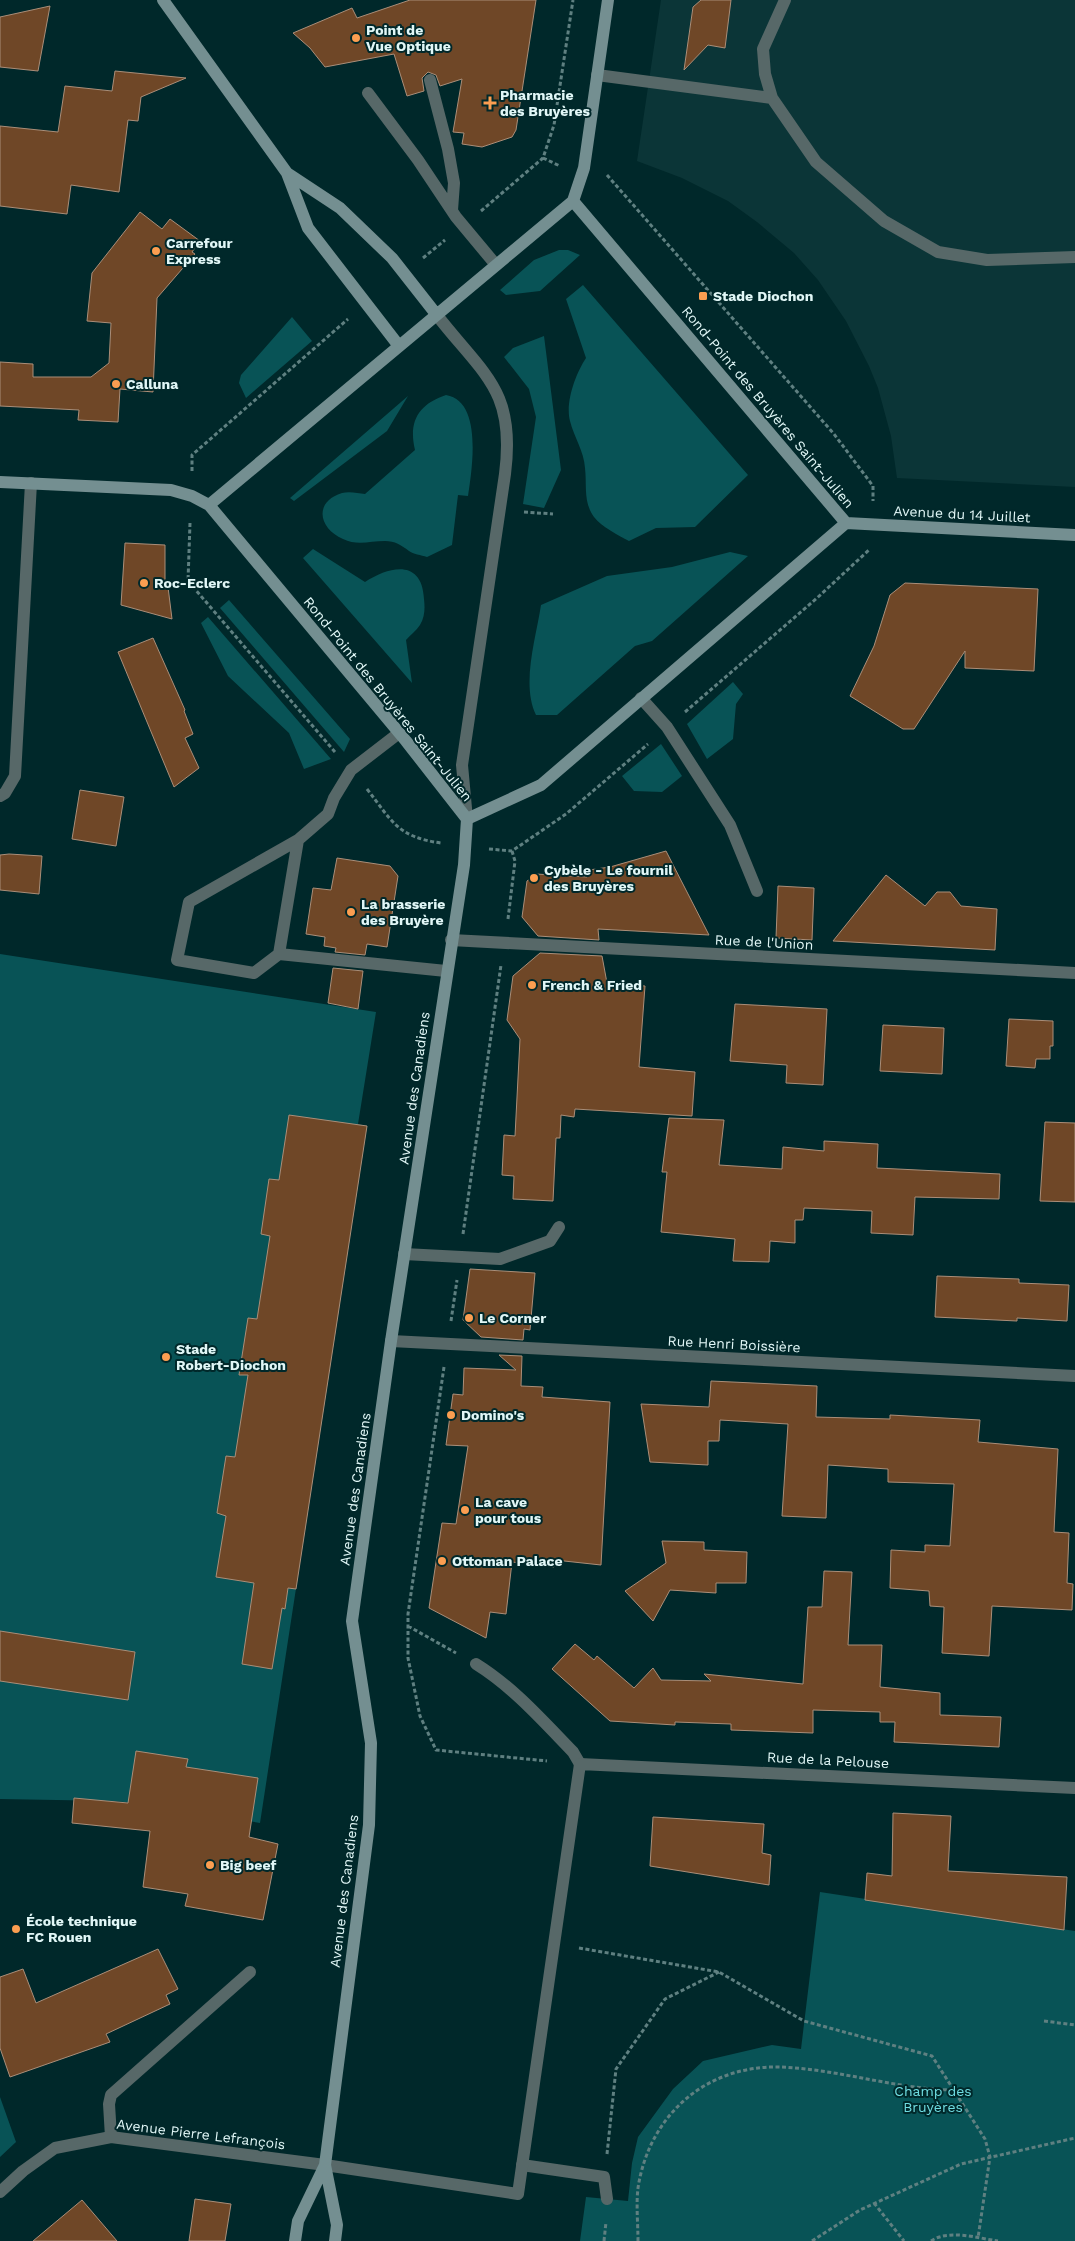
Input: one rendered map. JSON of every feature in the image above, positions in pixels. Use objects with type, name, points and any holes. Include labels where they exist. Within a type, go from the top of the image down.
[{"type":"main road","points":[[163,0],[287,173],[308,228],[399,346]]},
{"type":"main road","points":[[0,482],[171,490],[192,496],[209,505],[573,201],[584,168],[608,0]]},
{"type":"main road","points":[[287,173],[340,208],[392,258],[436,314]]},
{"type":"main road","name":"Rond-Point des Bruyères Saint-Julien","points":[[209,505],[468,819],[541,785],[846,523],[573,201]]},
{"type":"main road","name":"Avenue du 14 Juillet","points":[[846,523],[1075,535]]},
{"type":"main road","name":"Avenue des Canadiens","points":[[295,2241],[298,2221],[325,2165],[369,1825],[371,1743],[352,1622],[391,1341],[465,856],[468,819]]},
{"type":"main road","name":"Avenue des Canadiens","points":[[325,2165],[337,2225],[335,2241]]},
{"type":"street","points":[[785,0],[763,49],[765,74],[772,98],[816,162],[884,221],[938,252],[987,260],[1075,257]]},
{"type":"street","points":[[597,75],[772,98]]},
{"type":"street","points":[[430,80],[448,149],[454,183],[452,210]]},
{"type":"street","points":[[368,93],[418,160],[452,210],[496,265]]},
{"type":"street","points":[[436,314],[493,383],[503,405],[509,439],[462,765],[468,819]]},
{"type":"street","points":[[0,796],[5,792],[15,776],[31,483]]},
{"type":"street","points":[[642,698],[667,727],[730,825],[757,891]]},
{"type":"street","points":[[399,733],[351,770],[334,798],[328,814],[298,840],[189,902],[177,960],[254,972],[279,954],[446,971]]},
{"type":"street","points":[[279,954],[298,840]]},
{"type":"street","name":"Rue de l'Union","points":[[451,940],[1075,973]]},
{"type":"street","points":[[404,1254],[500,1260],[550,1241],[559,1227]]},
{"type":"street","name":"Rue Henri Boissière","points":[[391,1341],[1075,1376]]},
{"type":"street","points":[[476,1664],[494,1675],[515,1692],[573,1752],[580,1764],[522,2165],[604,2177],[607,2199]]},
{"type":"street","name":"Rue de la Pelouse","points":[[580,1764],[1075,1788]]},
{"type":"street","points":[[111,2137],[108,2104],[111,2095],[250,1972]]},
{"type":"street","name":"Avenue Pierre Lefrançois","points":[[0,2192],[23,2171],[55,2148],[111,2137],[325,2165],[518,2194],[522,2165]]},
{"type":"path","points":[[573,0],[554,126],[543,158],[556,166],[604,172],[834,434],[873,486]]},
{"type":"path","points":[[507,928],[515,862],[512,851]]},
{"type":"path","points":[[450,1326],[502,963]]},
{"type":"path","points":[[444,1367],[408,1626],[408,1658],[420,1716],[436,1750],[580,1764]]},
{"type":"path","points":[[408,1626],[476,1664]]},
{"type":"path","points":[[575,1948],[719,1972],[804,2021],[932,2056],[985,2139],[990,2157],[978,2238]]},
{"type":"path","points":[[604,2177],[616,2069],[665,1999],[719,1972]]},
{"type":"path","points":[[1044,2021],[1075,2025]]},
{"type":"path","points":[[638,2241],[638,2189],[652,2142],[670,2114],[689,2096],[716,2079],[729,2073],[780,2067],[923,2090],[954,2090]]},
{"type":"path","points":[[812,2241],[860,2210],[961,2164],[1075,2138]]},
{"type":"path","points":[[874,2203],[904,2241]]},
{"type":"path","points":[[931,2241],[937,2237],[955,2234],[998,2241]]},
{"type":"shaded area","points":[[661,0],[1075,0],[1075,487],[897,478],[891,436],[878,388],[846,321],[818,280],[794,253],[728,201],[682,178],[637,161]]},
{"type":"green space","points":[[559,250],[568,250],[580,255],[540,291],[506,295],[500,290],[534,260]]},
{"type":"green space","points":[[583,285],[748,475],[695,527],[656,528],[629,541],[601,524],[594,517],[588,505],[584,462],[569,413],[572,388],[586,358],[566,299]]},
{"type":"green space","points":[[292,317],[312,341],[246,398],[239,383],[241,375]]},
{"type":"green space","points":[[544,336],[561,470],[544,508],[523,504],[536,417],[529,389],[504,357],[513,348]]},
{"type":"green space","points":[[446,395],[458,400],[466,410],[470,423],[473,454],[468,496],[458,495],[452,545],[427,557],[413,553],[401,545],[392,542],[353,542],[335,535],[324,522],[323,509],[327,503],[333,497],[342,493],[365,494],[415,450],[413,430],[418,415],[429,403]]},
{"type":"green space","points":[[408,396],[387,431],[294,501],[290,498]]},
{"type":"green space","points":[[313,549],[365,582],[384,572],[394,570],[411,572],[417,577],[422,586],[424,609],[420,625],[406,640],[412,683],[303,558]]},
{"type":"green space","points":[[730,552],[748,556],[652,641],[635,646],[557,715],[536,715],[532,703],[530,675],[533,646],[541,605],[607,576],[672,567]]},
{"type":"green space","points":[[229,600],[350,739],[344,752],[220,608]]},
{"type":"green space","points":[[208,617],[331,759],[304,769],[289,733],[228,676],[201,623]]},
{"type":"green space","points":[[733,682],[743,694],[736,704],[733,739],[707,759],[687,724]]},
{"type":"green space","points":[[661,744],[682,776],[662,792],[634,791],[622,776]]},
{"type":"green space","name":"Stade Robert-Diochon","points":[[0,954],[376,1012],[358,1124],[367,1126],[260,1823],[169,1806],[113,1801],[0,1799]]},
{"type":"green space","name":"Champ des Bruyères","points":[[820,1892],[1075,1931],[1075,2241],[580,2241],[586,2197],[628,2201],[632,2163],[638,2137],[673,2089],[703,2061],[772,2045],[801,2049]]},
{"type":"green space","points":[[0,2097],[16,2142],[0,2157]]},
{"type":"building","points":[[410,0],[536,0],[516,130],[512,137],[482,147],[462,144],[464,133],[453,132],[462,79],[440,86],[436,75],[428,72],[422,78],[424,91],[407,96],[394,54],[325,67],[310,48],[293,33],[352,8],[357,18]]},
{"type":"building","points":[[701,0],[731,0],[725,48],[708,45],[684,70],[693,7]]},
{"type":"building","points":[[50,6],[38,71],[0,67],[0,17]]},
{"type":"building","points":[[115,71],[186,78],[141,97],[138,121],[128,120],[119,192],[71,185],[67,214],[0,206],[0,126],[58,132],[65,86],[112,91]]},
{"type":"building","points":[[140,212],[162,229],[170,219],[200,241],[192,252],[195,254],[157,298],[153,392],[120,389],[118,422],[78,420],[79,410],[0,406],[0,362],[33,364],[33,377],[91,377],[109,363],[111,323],[87,321],[92,273]]},
{"type":"building","points":[[125,543],[165,545],[165,583],[168,587],[172,619],[121,605]]},
{"type":"building","points":[[905,583],[1038,589],[1034,671],[965,668],[965,651],[914,729],[903,729],[850,696],[874,646],[890,595]]},
{"type":"building","points":[[153,638],[185,710],[193,734],[185,738],[199,768],[174,787],[118,652]]},
{"type":"building","points":[[80,790],[124,797],[116,846],[72,839]]},
{"type":"building","points":[[666,851],[709,935],[598,929],[599,940],[538,936],[522,917],[527,881],[536,874],[587,877],[589,870],[610,867]]},
{"type":"building","points":[[0,855],[42,856],[39,894],[0,890]]},
{"type":"building","name":"La brasserie des Bruyère","points":[[337,858],[390,866],[398,876],[387,947],[367,944],[365,955],[335,952],[336,948],[324,946],[325,937],[306,934],[313,888],[331,890]]},
{"type":"building","points":[[886,875],[925,906],[937,892],[950,892],[961,906],[997,909],[995,950],[833,941]]},
{"type":"building","points":[[778,886],[814,888],[812,940],[776,938]]},
{"type":"building","points":[[540,953],[602,956],[607,983],[645,986],[639,1067],[695,1072],[692,1116],[575,1109],[574,1117],[561,1115],[560,1138],[556,1138],[553,1201],[513,1199],[514,1176],[502,1175],[504,1135],[515,1136],[520,1039],[507,1020],[513,976]]},
{"type":"building","points":[[333,968],[363,971],[358,1009],[328,1003]]},
{"type":"building","points":[[735,1004],[827,1009],[823,1085],[786,1083],[787,1065],[730,1061]]},
{"type":"building","points":[[1009,1019],[1053,1021],[1053,1046],[1050,1046],[1050,1059],[1036,1059],[1035,1068],[1006,1066]]},
{"type":"building","points":[[883,1025],[944,1028],[942,1074],[880,1071]]},
{"type":"building","points":[[289,1115],[367,1126],[296,1589],[288,1588],[285,1609],[282,1608],[272,1669],[242,1664],[254,1583],[216,1577],[226,1516],[217,1513],[226,1456],[235,1457],[248,1375],[239,1375],[248,1318],[257,1319],[270,1236],[261,1234],[269,1179],[279,1180]]},
{"type":"building","points":[[669,1118],[724,1120],[719,1165],[782,1169],[783,1147],[824,1151],[824,1141],[878,1144],[877,1168],[1000,1174],[999,1199],[915,1197],[913,1235],[871,1233],[872,1211],[804,1208],[803,1220],[795,1220],[795,1243],[770,1241],[769,1262],[733,1261],[735,1239],[661,1232],[667,1172],[662,1172]]},
{"type":"building","points":[[1045,1122],[1075,1123],[1075,1202],[1040,1201]]},
{"type":"building","points":[[470,1269],[535,1273],[530,1330],[524,1329],[523,1340],[481,1337],[463,1320]]},
{"type":"building","points":[[937,1276],[1019,1279],[1019,1283],[1069,1285],[1067,1321],[1017,1318],[1017,1321],[935,1317]]},
{"type":"building","points":[[499,1355],[522,1356],[521,1386],[543,1387],[542,1397],[610,1402],[601,1565],[555,1560],[554,1567],[512,1562],[506,1614],[490,1612],[486,1638],[429,1608],[442,1523],[456,1524],[468,1446],[446,1445],[453,1394],[463,1395],[464,1368],[516,1370]]},
{"type":"building","points":[[711,1381],[817,1386],[816,1417],[890,1419],[890,1415],[980,1420],[978,1442],[1058,1449],[1054,1532],[1069,1533],[1067,1583],[1073,1584],[1072,1610],[992,1606],[989,1656],[942,1653],[944,1607],[930,1606],[929,1591],[890,1588],[891,1550],[925,1552],[925,1545],[950,1546],[954,1484],[888,1482],[888,1469],[828,1465],[826,1518],[782,1516],[788,1424],[720,1420],[719,1441],[708,1441],[708,1465],[650,1462],[641,1404],[709,1407]]},
{"type":"building","points":[[662,1541],[704,1542],[704,1550],[747,1552],[746,1583],[716,1583],[716,1593],[670,1590],[653,1621],[625,1591],[666,1563]]},
{"type":"building","points":[[824,1571],[852,1572],[848,1645],[882,1645],[880,1687],[940,1693],[940,1715],[1001,1717],[999,1747],[894,1742],[895,1722],[880,1722],[880,1712],[813,1710],[813,1733],[731,1730],[731,1724],[675,1722],[675,1725],[610,1721],[552,1669],[575,1644],[594,1660],[597,1656],[634,1688],[653,1668],[661,1680],[711,1681],[704,1674],[803,1684],[808,1607],[822,1607]]},
{"type":"building","points":[[0,1631],[135,1652],[128,1700],[0,1681]]},
{"type":"building","points":[[136,1751],[188,1759],[186,1767],[258,1778],[249,1837],[278,1844],[263,1920],[185,1906],[188,1894],[143,1887],[150,1831],[72,1823],[74,1798],[128,1803]]},
{"type":"building","points":[[893,1813],[951,1816],[948,1871],[1067,1877],[1064,1930],[865,1900],[867,1873],[892,1876]]},
{"type":"building","points":[[653,1817],[764,1824],[762,1853],[771,1855],[769,1885],[650,1866]]},
{"type":"building","points":[[158,1949],[178,1989],[166,1995],[170,2004],[106,2034],[110,2042],[10,2077],[0,2048],[0,1977],[23,1969],[36,2003]]},
{"type":"building","points":[[195,2199],[231,2204],[225,2241],[189,2241]]},
{"type":"building","points":[[82,2200],[117,2241],[33,2241]]},
{"type":"place","name":"Point de Vue Optique","points":[[356,38]]},
{"type":"place","name":"Pharmacie des Bruyères","points":[[490,103]]},
{"type":"place","name":"Carrefour Express","points":[[156,251]]},
{"type":"place","name":"Stade Diochon","points":[[703,296]]},
{"type":"place","name":"Calluna","points":[[116,384]]},
{"type":"place","name":"Roc-Eclerc","points":[[144,583]]},
{"type":"place","name":"Cybèle - Le fournil des Bruyères","points":[[534,878]]},
{"type":"place","name":"La brasserie des Bruyère","points":[[351,912]]},
{"type":"place","name":"French & Fried","points":[[532,985]]},
{"type":"place","name":"Le Corner","points":[[469,1318]]},
{"type":"place","name":"Stade Robert-Diochon","points":[[166,1357]]},
{"type":"place","name":"Domino's","points":[[451,1415]]},
{"type":"place","name":"La cave pour tous","points":[[465,1510]]},
{"type":"place","name":"Ottoman Palace","points":[[442,1561]]},
{"type":"place","name":"Big beef","points":[[210,1865]]},
{"type":"place","name":"École technique FC Rouen","points":[[16,1929]]}]
